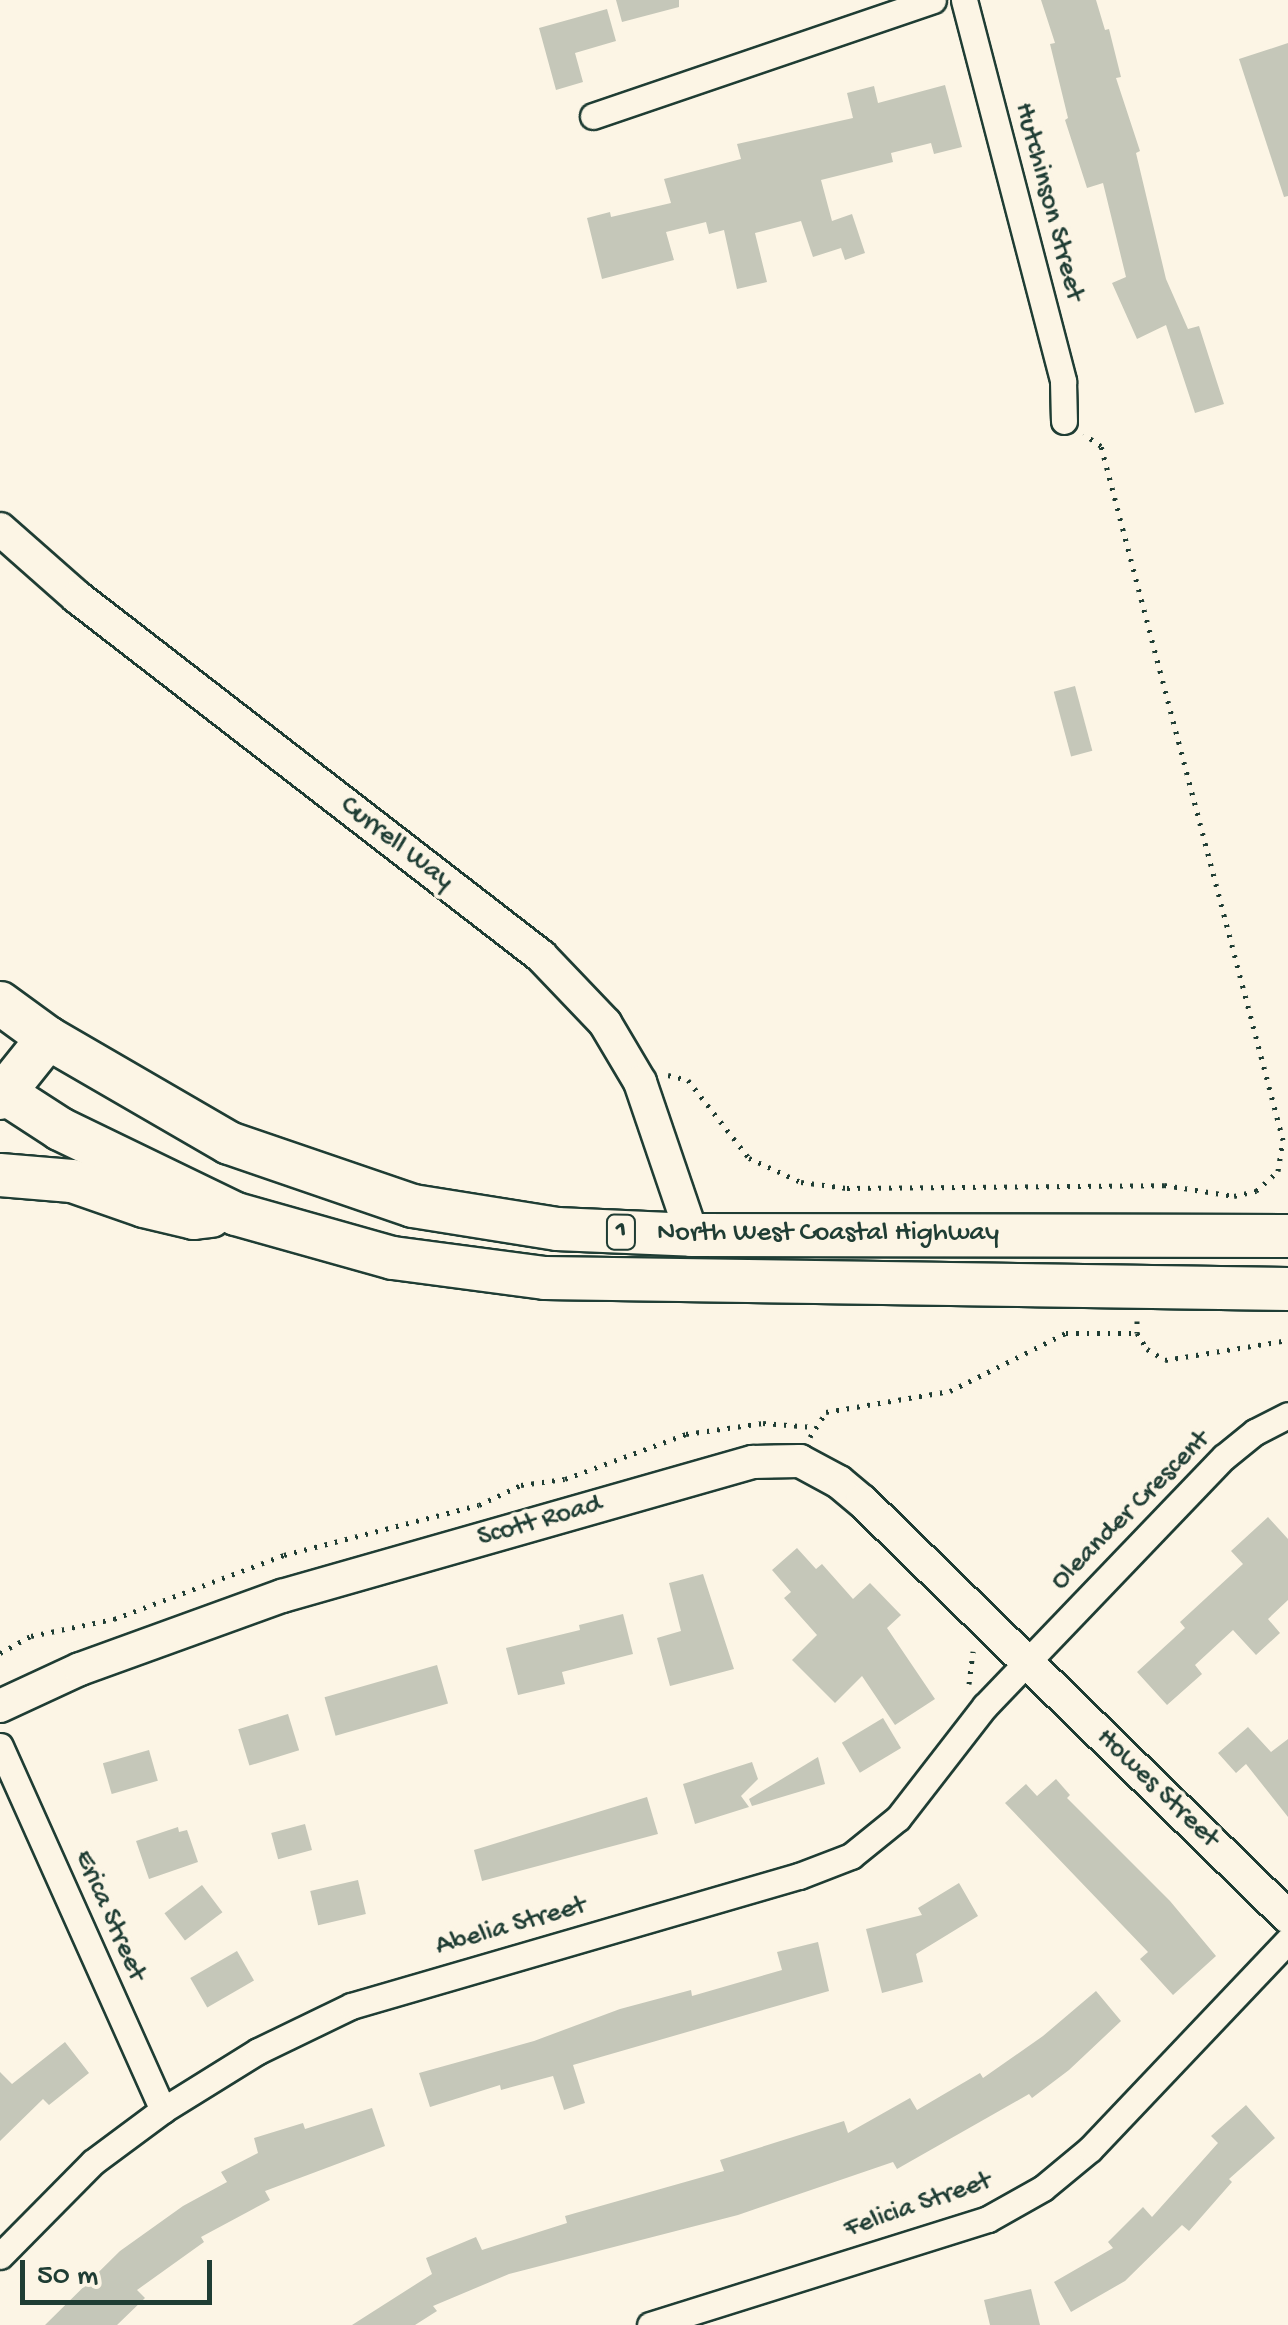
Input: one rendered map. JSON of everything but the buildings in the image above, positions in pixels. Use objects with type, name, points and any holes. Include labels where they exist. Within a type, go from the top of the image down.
[{"type":"highway","name":"North West Coastal Highway","points":[[2,1008],[229,1143],[413,1206],[557,1229],[692,1235],[1288,1236]]},
{"type":"highway","points":[[1,1094],[48,1038]]},
{"type":"highway","name":"North West Coastal Highway","points":[[1,1094],[60,1129],[236,1214],[393,1258],[544,1278],[1288,1289]]},
{"type":"highway","points":[[0,1175],[72,1181],[194,1218],[236,1214]]},
{"type":"street","points":[[593,116],[933,0]]},
{"type":"street","name":"Hutchinson Street","points":[[964,0],[1063,381],[1064,421]]},
{"type":"street","name":"Currell Way","points":[[0,529],[77,597],[541,956],[605,1024],[640,1082],[692,1235]]},
{"type":"street","name":"Oleander Crescent","points":[[1026,1662],[1224,1457],[1254,1432],[1288,1415]]},
{"type":"street","name":"Scott Road","points":[[0,1706],[80,1670],[282,1596],[752,1462],[800,1462],[839,1482],[1026,1662]]},
{"type":"street","name":"Howes Street","points":[[1026,1662],[1288,1917]]},
{"type":"street","name":"Abelia Street","points":[[0,2256],[92,2162],[163,2110],[258,2052],[351,2006],[799,1876],[851,1856],[898,1818],[985,1706],[1026,1662]]},
{"type":"street","name":"Erica Street","points":[[0,1746],[163,2110]]},
{"type":"street","name":"Felicia Street","points":[[650,2325],[688,2319],[988,2219],[1043,2188],[1090,2149],[1288,1940]]},
{"type":"path","points":[[657,1078],[672,1074],[688,1080],[749,1158],[801,1182],[847,1188],[1164,1185],[1234,1196],[1256,1191],[1278,1171],[1283,1140],[1101,446]]},
{"type":"path","points":[[0,1653],[31,1636],[114,1620],[284,1555],[479,1505],[521,1485],[566,1479],[686,1434],[762,1423],[813,1427],[826,1412],[840,1406],[950,1391],[1066,1334],[1137,1333],[1148,1349],[1164,1360],[1288,1340]]}]
